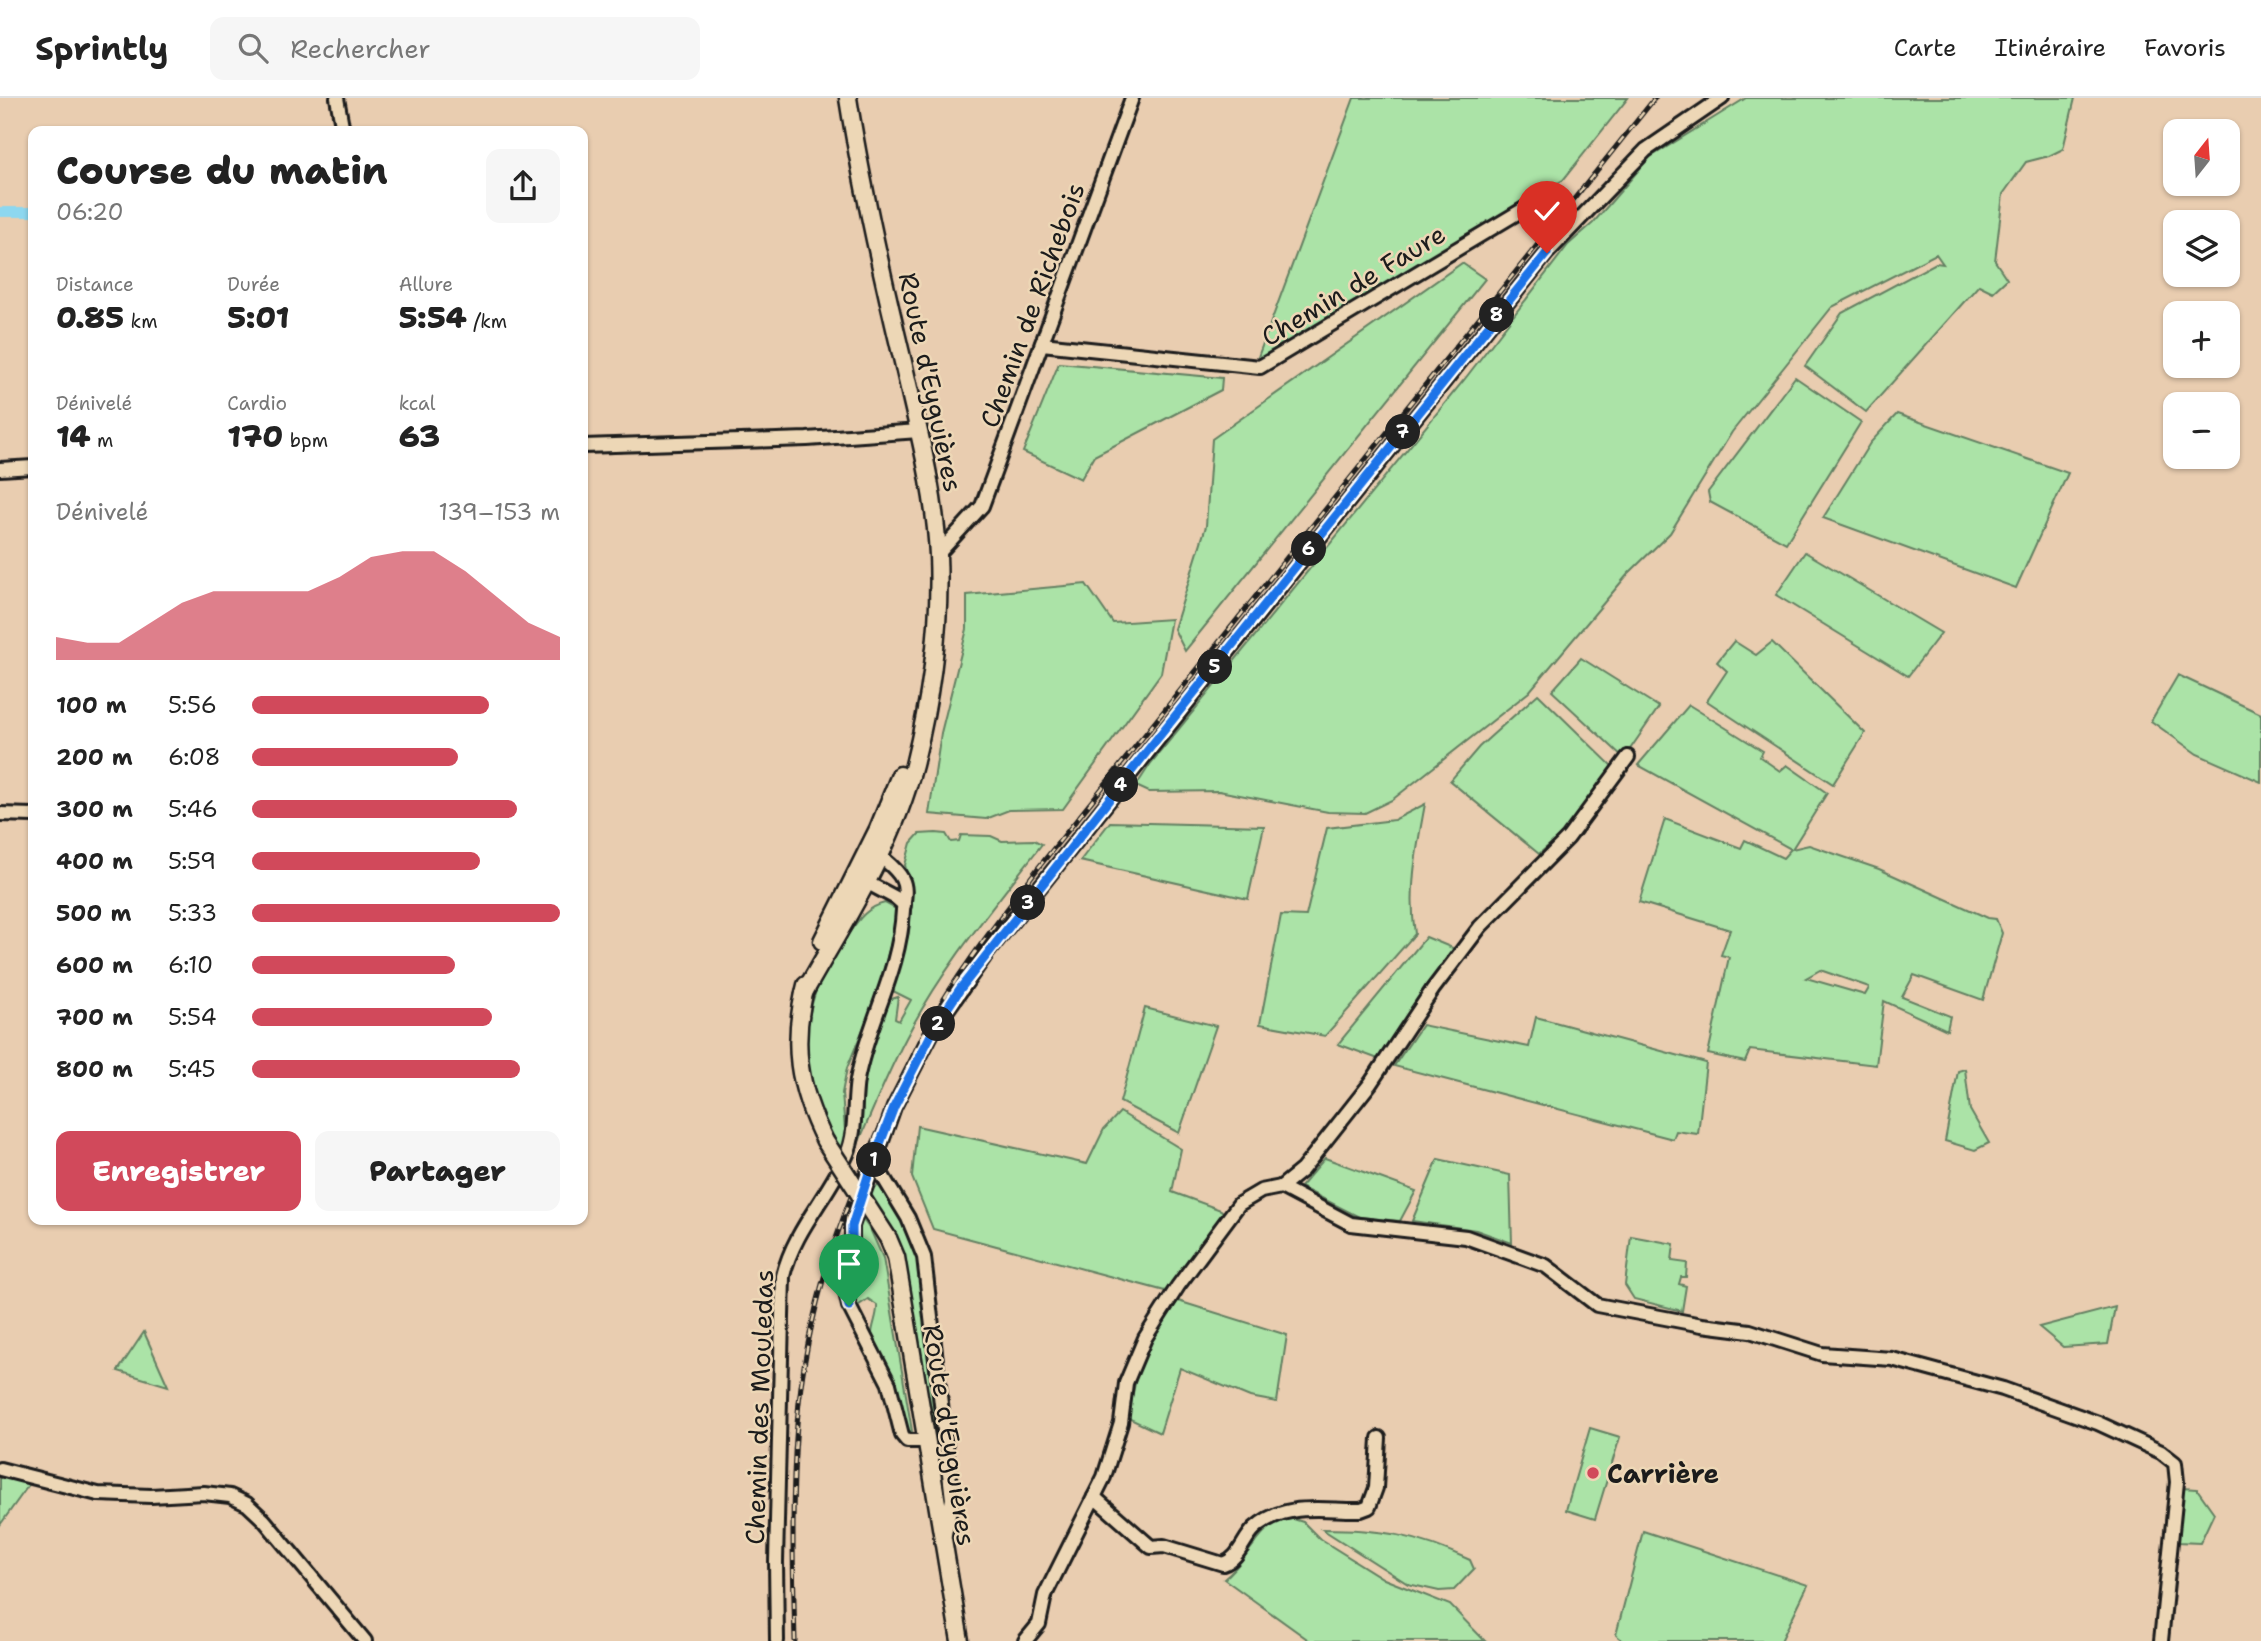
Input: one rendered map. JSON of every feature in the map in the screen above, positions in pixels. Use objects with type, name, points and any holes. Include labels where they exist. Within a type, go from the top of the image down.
[{"type":"main road","name":"Route d'Eyguières","points":[[848,98],[876,248],[919,431],[934,508],[938,554],[938,618],[914,765],[867,872],[812,964],[798,1022],[802,1085],[808,1106],[825,1141],[888,1238],[896,1257],[960,1641]]},
{"type":"main road","name":"Route d'Eyguières","points":[[867,872],[930,678]]},
{"type":"street","points":[[337,98],[342,126]]},
{"type":"street","name":"Chemin de Richebois","points":[[938,554],[982,506],[1132,98]]},
{"type":"street","points":[[926,1441],[907,1441],[902,1435],[889,1384],[849,1306],[846,1292],[852,1264],[852,1226],[856,1198],[900,1096],[935,1027],[960,989],[1272,595],[1561,237],[1646,150],[1723,98]]},
{"type":"street","name":"Chemin de Faure","points":[[1042,345],[1260,368],[1549,194]]},
{"type":"street","points":[[588,446],[819,439],[919,431]]},
{"type":"street","points":[[0,469],[28,467]]},
{"type":"street","points":[[1025,1641],[1039,1624],[1045,1595],[1104,1477],[1121,1423],[1126,1383],[1145,1338],[1178,1286],[1239,1204],[1261,1191],[1281,1187],[1302,1170],[1370,1084],[1433,989],[1480,927],[1568,838],[1628,758]]},
{"type":"street","points":[[0,814],[28,815]]},
{"type":"street","points":[[867,872],[904,905]]},
{"type":"street","name":"Chemin des Mouledas","points":[[777,1641],[776,1534],[783,1276],[796,1237],[834,1182],[848,1151],[854,1132],[857,1082],[902,937],[906,891],[901,877],[867,872]]},
{"type":"street","points":[[877,1150],[883,1175],[908,1218],[924,1257],[952,1499],[943,1544]]},
{"type":"street","points":[[1281,1187],[1351,1224],[1466,1237],[1546,1266],[1597,1305],[1750,1332],[1822,1354],[1892,1359],[2003,1389],[2098,1423],[2161,1452],[2175,1463],[2177,1482],[2161,1641]]},
{"type":"street","points":[[1094,1497],[1151,1547],[1164,1546],[1223,1563],[1237,1555],[1255,1528],[1285,1511],[1303,1508],[1361,1510],[1370,1507],[1376,1488],[1379,1438]]},
{"type":"street","points":[[0,1469],[98,1494],[151,1496],[212,1493],[239,1500],[264,1520],[296,1555],[365,1641]]},
{"type":"green space","points":[[1354,98],[1628,98],[1563,180],[1260,362],[1258,357]]},
{"type":"green space","points":[[1746,98],[2075,98],[2063,149],[2026,162],[2003,194],[1995,261],[2007,279],[1993,292],[1979,285],[1866,412],[1805,366],[1842,313],[1936,263],[1943,264],[1936,254],[1832,307],[1732,432],[1670,533],[1628,574],[1529,692],[1392,800],[1365,813],[1328,812],[1219,791],[1149,792],[1136,786],[1151,763],[1464,380],[1568,245],[1593,223],[1649,158]]},
{"type":"green space","points":[[1462,263],[1485,279],[1185,651],[1174,629],[1206,526],[1212,439]]},
{"type":"green space","points":[[1059,363],[1222,378],[1221,390],[1094,456],[1081,479],[1023,452]]},
{"type":"green space","points":[[1795,377],[1861,422],[1786,543],[1710,502],[1708,492]]},
{"type":"green space","points":[[1897,414],[2068,473],[2016,588],[1823,518],[1870,443]]},
{"type":"green space","points":[[1805,552],[1941,633],[1908,676],[1776,595]]},
{"type":"green space","points":[[1086,584],[1113,623],[1171,619],[1161,673],[1063,809],[1009,810],[986,819],[929,814],[941,733],[967,629],[967,595]]},
{"type":"green space","points":[[1734,641],[1756,655],[1772,642],[1865,733],[1833,784],[1707,701],[1727,671],[1717,662]]},
{"type":"green space","points":[[1581,658],[1659,707],[1624,758],[1552,691]]},
{"type":"green space","points":[[2178,675],[2261,714],[2261,782],[2197,754],[2151,721]]},
{"type":"green space","points":[[1538,694],[1613,767],[1563,833],[1539,854],[1450,781],[1479,747]]},
{"type":"green space","points":[[1689,705],[1763,751],[1760,757],[1780,771],[1787,765],[1827,793],[1792,849],[1809,845],[1879,869],[1988,918],[1996,919],[2002,933],[1983,1000],[1914,975],[1902,997],[1950,1016],[1947,1030],[1884,1001],[1876,1065],[1750,1050],[1745,1062],[1708,1054],[1729,957],[1721,955],[1730,930],[1639,902],[1665,819],[1741,848],[1745,840],[1783,858],[1791,849],[1638,765]],"holes":[[[1820,970],[1869,987],[1865,995],[1806,978]]]},
{"type":"green space","points":[[1425,804],[1413,885],[1415,934],[1325,1036],[1260,1024],[1281,915],[1306,916],[1327,828],[1394,820]]},
{"type":"green space","points":[[1110,822],[1264,826],[1248,899],[1080,861]]},
{"type":"green space","points":[[919,834],[946,834],[951,842],[959,841],[961,835],[991,836],[1002,841],[1034,840],[1042,844],[970,938],[920,1012],[892,1067],[853,1156],[862,1121],[865,1062],[888,1000],[898,997],[895,1019],[899,1021],[911,1000],[891,990],[909,932],[912,895],[905,865],[911,843]]},
{"type":"green space","points":[[885,903],[896,909],[897,920],[877,995],[847,1068],[842,1093],[845,1130],[840,1151],[825,1124],[808,1070],[809,1016],[829,963],[846,937],[867,912]]},
{"type":"green space","points":[[1426,937],[1455,949],[1381,1060],[1338,1044]]},
{"type":"green space","points":[[1145,1008],[1216,1026],[1179,1133],[1120,1102]]},
{"type":"green space","points":[[1536,1017],[1706,1063],[1698,1134],[1676,1131],[1673,1139],[1394,1066],[1422,1025],[1529,1047]]},
{"type":"green space","points":[[1965,1069],[1970,1110],[1989,1143],[1975,1150],[1945,1141],[1958,1071]]},
{"type":"green space","points":[[1120,1112],[1181,1149],[1172,1192],[1221,1210],[1226,1216],[1165,1291],[933,1229],[912,1177],[917,1126],[1087,1164],[1104,1129]]},
{"type":"green space","points":[[1325,1158],[1416,1191],[1400,1221],[1359,1217],[1300,1187]]},
{"type":"green space","points":[[1438,1159],[1510,1175],[1512,1243],[1476,1230],[1412,1221]]},
{"type":"green space","points":[[880,1186],[893,1195],[920,1261],[945,1484],[944,1503],[891,1231],[870,1193],[871,1187]]},
{"type":"green space","points":[[861,1217],[871,1231],[883,1258],[912,1431],[904,1425],[899,1396],[873,1344],[872,1333],[877,1305],[868,1299],[856,1307],[853,1297],[852,1262]]},
{"type":"green space","points":[[1631,1236],[1674,1244],[1672,1261],[1687,1263],[1686,1277],[1681,1277],[1679,1284],[1686,1286],[1682,1311],[1634,1299],[1625,1285]]},
{"type":"green space","points":[[1178,1301],[1287,1335],[1277,1402],[1250,1397],[1180,1368],[1160,1433],[1128,1418],[1137,1373],[1155,1334]]},
{"type":"green space","points":[[2115,1307],[2108,1344],[2063,1347],[2039,1327]]},
{"type":"green space","points":[[144,1332],[168,1386],[118,1371]]},
{"type":"green space","name":"Carrière","points":[[1590,1428],[1620,1437],[1595,1519],[1566,1510]]},
{"type":"green space","points":[[0,1474],[30,1483],[0,1525]]},
{"type":"green space","points":[[2182,1488],[2197,1489],[2214,1513],[2200,1543],[2178,1542]]},
{"type":"green space","points":[[1284,1516],[1303,1522],[1320,1539],[1384,1579],[1450,1605],[1485,1641],[1310,1641],[1224,1579],[1265,1531]]},
{"type":"green space","points":[[1322,1529],[1363,1530],[1415,1539],[1470,1560],[1474,1569],[1454,1590],[1439,1591],[1408,1584]]},
{"type":"green space","points":[[1643,1531],[1808,1585],[1781,1641],[1623,1641],[1616,1635]]},
{"type":"waterway","points":[[0,212],[28,212]]},
{"type":"railway","points":[[795,1641],[795,1451],[809,1337],[831,1253],[845,1212],[878,1131],[929,1024],[967,964],[1038,868],[1655,98]]},
{"type":"place","name":"Carrière","points":[[1593,1473]]},
{"type":"route","points":[[849,1306],[846,1292],[852,1264],[852,1226],[870,1170],[894,1107],[935,1027],[960,989],[1547,253]]}]
